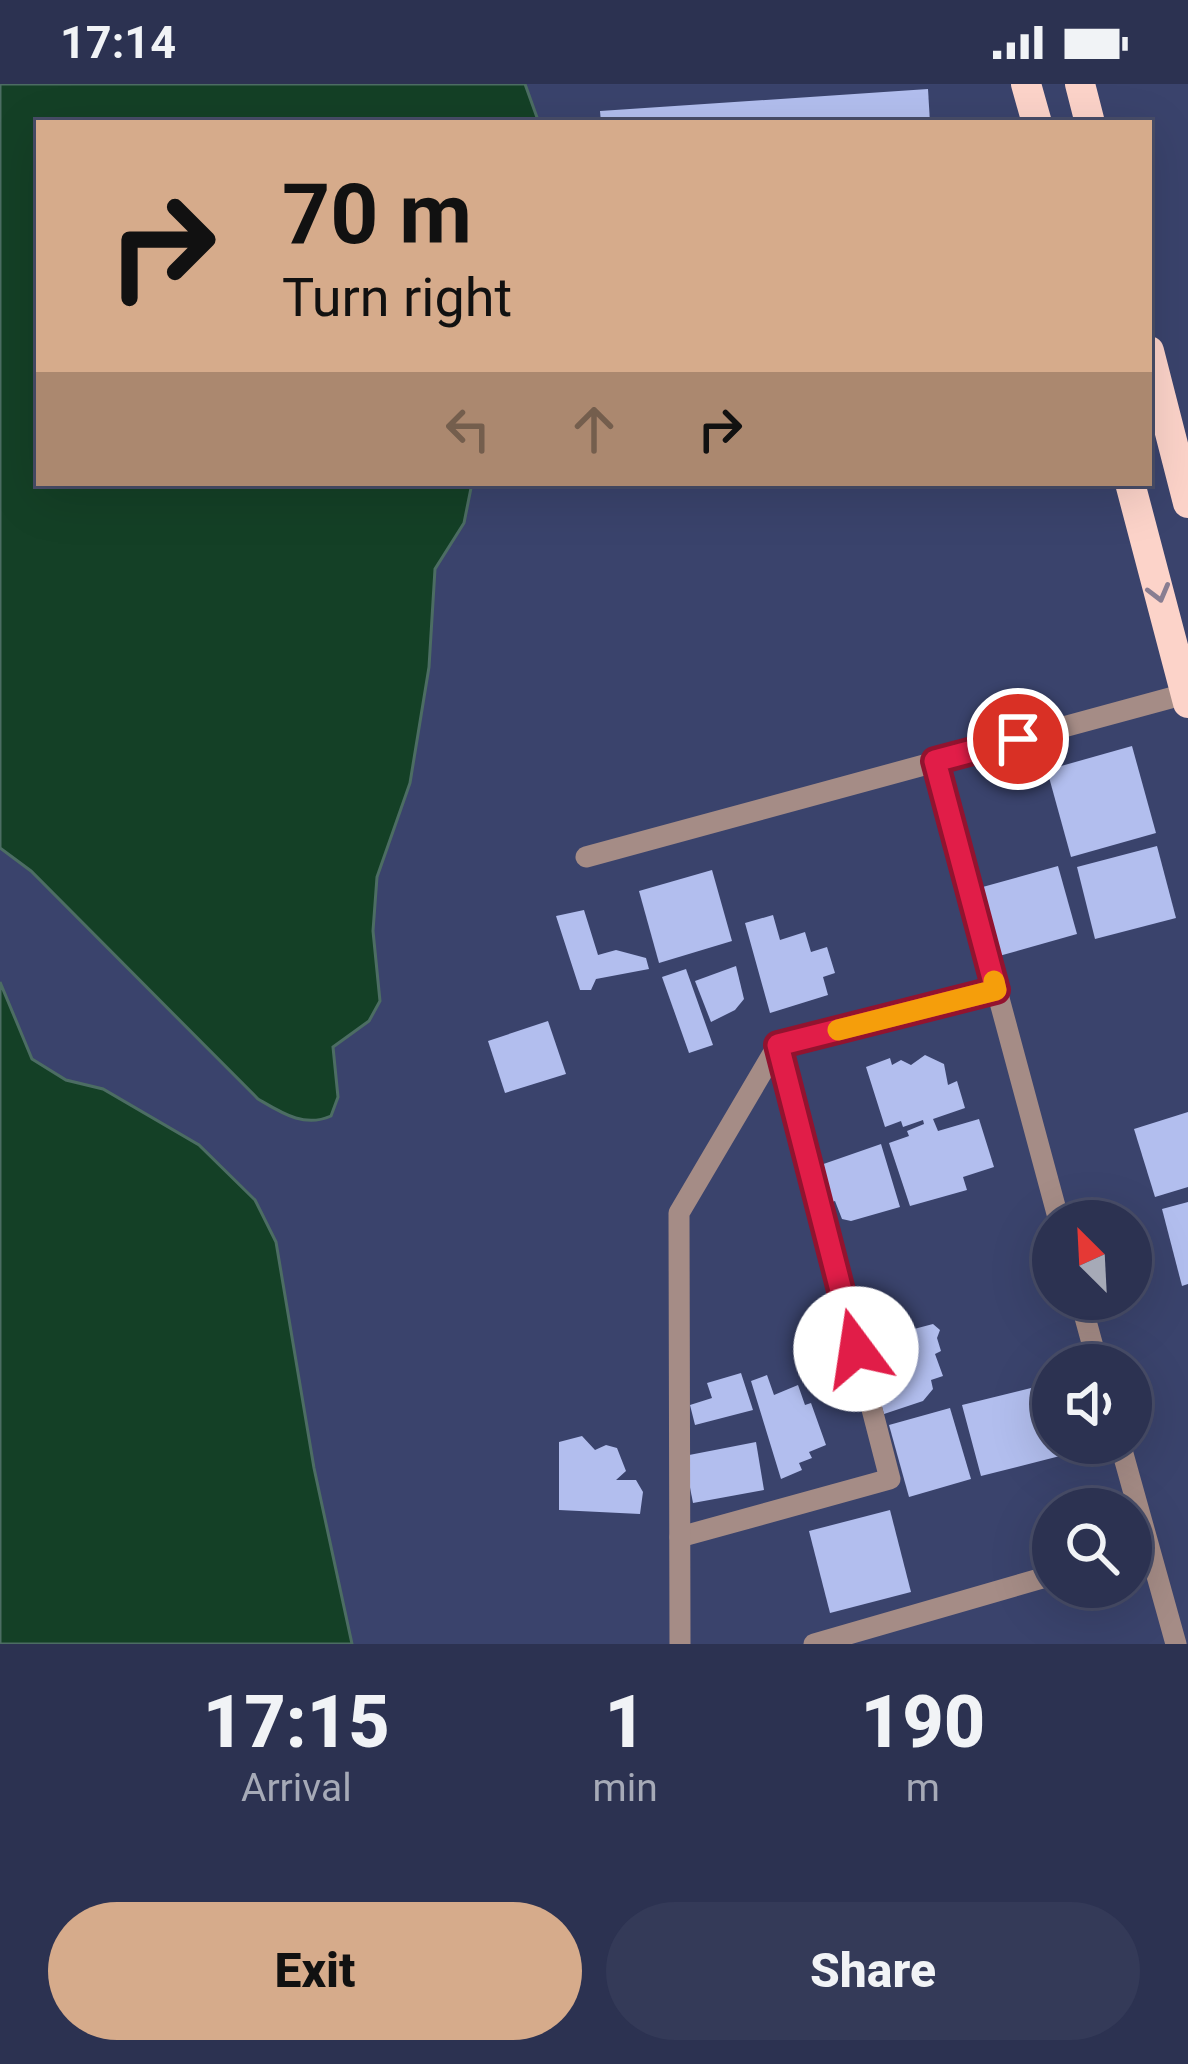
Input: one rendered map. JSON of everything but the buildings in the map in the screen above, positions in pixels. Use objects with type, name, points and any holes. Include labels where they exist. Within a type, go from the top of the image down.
[{"type":"main road","points":[[1026,84],[1035,120]]},
{"type":"main road","points":[[1080,84],[1089,120]]},
{"type":"main road","points":[[1152,363],[1188,503]]},
{"type":"main road","points":[[1131,486],[1187,696]]},
{"type":"street","points":[[586,857],[1187,696]]},
{"type":"street","points":[[935,761],[1053,1200]]},
{"type":"street","points":[[680,1644],[679,1213],[778,1045],[996,990]]},
{"type":"street","points":[[680,1537],[890,1479],[778,1045]]},
{"type":"street","points":[[814,1644],[1032,1581]]},
{"type":"street","points":[[1152,1581],[1176,1644]]},
{"type":"shaded area","points":[[0,84],[525,84],[538,120],[36,120],[36,486],[471,486],[464,523],[435,569],[429,667],[410,783],[377,877],[373,931],[380,1001],[369,1021],[333,1047],[338,1097],[331,1116],[293,1117],[258,1099],[31,871],[0,848]]},
{"type":"shaded area","points":[[0,982],[32,1059],[66,1080],[103,1089],[199,1145],[255,1200],[276,1242],[314,1468],[352,1644],[0,1644]]},
{"type":"slow traffic","points":[[838,1030],[996,990],[994,981]]},
{"type":"route","points":[[856,1349],[778,1045],[996,990],[935,761],[1018,739]]}]
